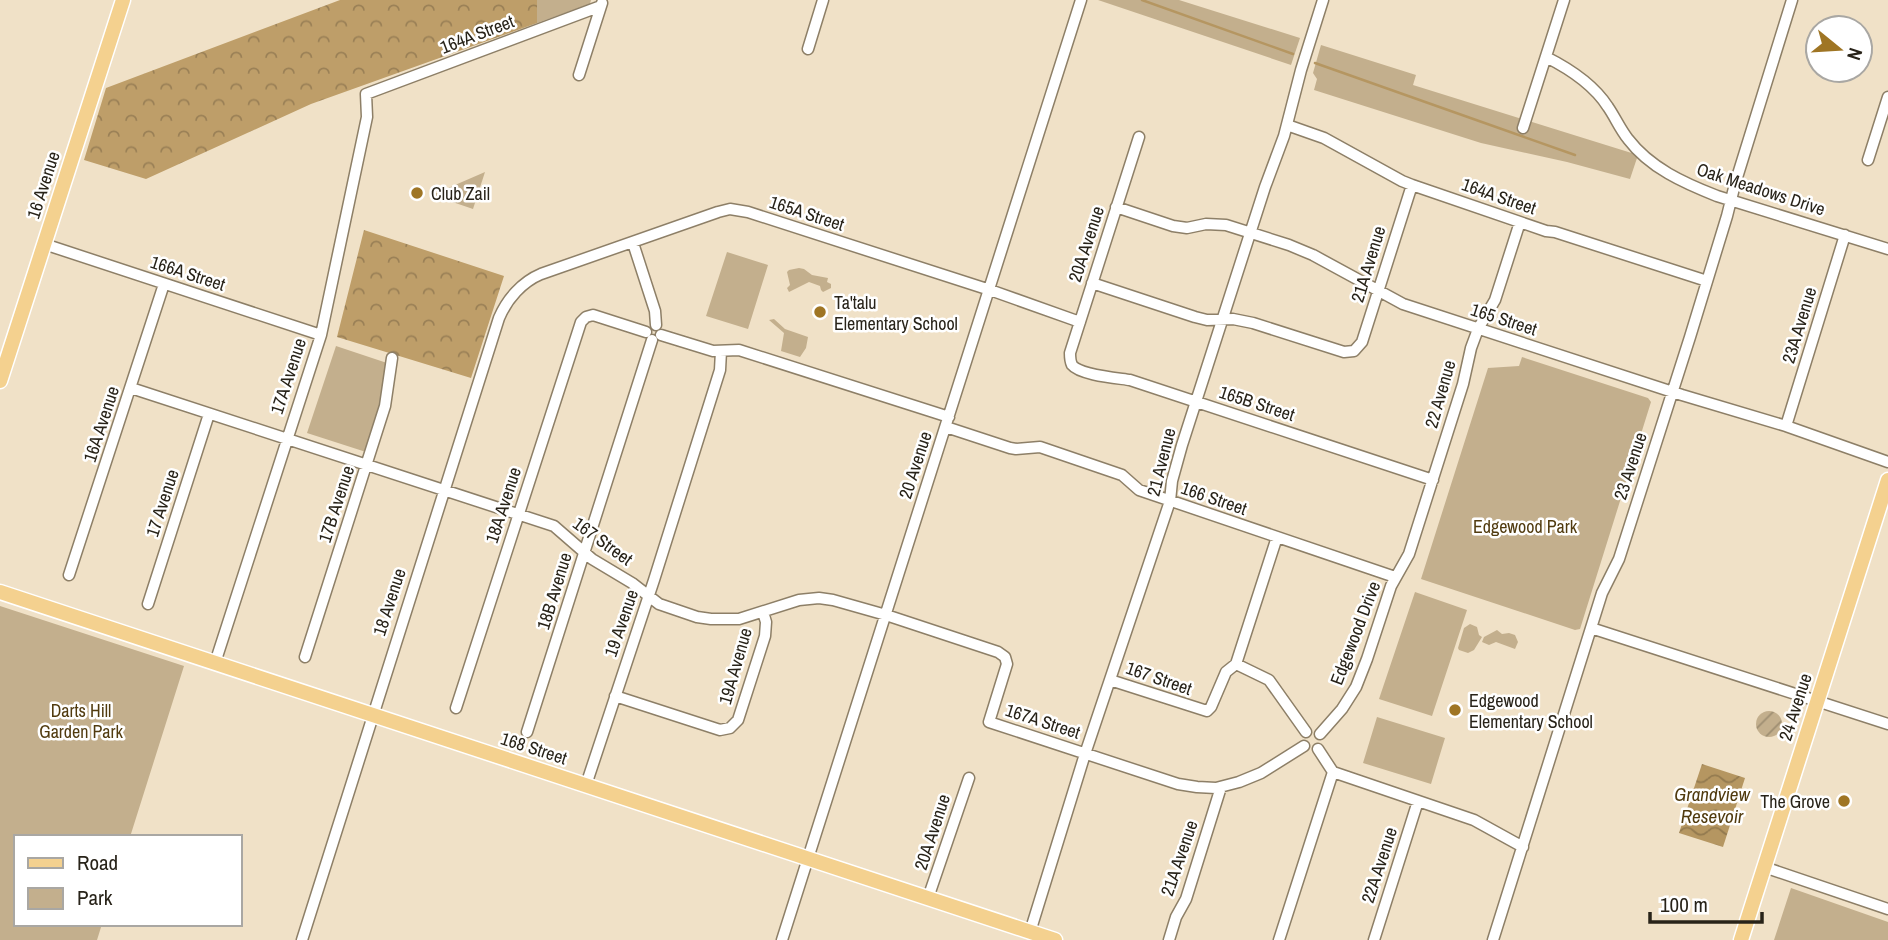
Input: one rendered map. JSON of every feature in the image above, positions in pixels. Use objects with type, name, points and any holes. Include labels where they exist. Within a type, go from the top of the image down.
[{"type":"main road","name":"16 Avenue","points":[[0,381],[124,0]]},
{"type":"main road","name":"24 Avenue","points":[[1741,940],[1887,483],[1888,469]]},
{"type":"main road","name":"168 Street","points":[[0,592],[1055,940]]},
{"type":"street","points":[[808,49],[823,0]]},
{"type":"street","name":"20 Avenue","points":[[782,940],[1081,0]]},
{"type":"street","name":"21 Avenue","points":[[1030,932],[1170,501],[1172,481],[1182,445],[1287,125],[1301,70],[1324,0]]},
{"type":"street","points":[[1523,128],[1564,0]]},
{"type":"street","name":"23 Avenue","points":[[1493,940],[1602,593],[1619,559],[1792,0]]},
{"type":"street","points":[[579,75],[602,3]]},
{"type":"street","name":"164A Street","points":[[366,94],[602,3]]},
{"type":"street","name":"Oak Meadows Drive","points":[[1546,57],[1569,70],[1595,91],[1607,104],[1627,138],[1651,162],[1690,186],[1888,249]]},
{"type":"street","name":"17A Avenue","points":[[215,663],[321,335],[368,117],[366,94]]},
{"type":"street","points":[[1868,160],[1888,97]]},
{"type":"street","name":"164A Street","points":[[1287,125],[1324,138],[1412,185],[1707,281]]},
{"type":"street","name":"20A Avenue","points":[[1070,362],[1070,353],[1139,137]]},
{"type":"street","name":"21A Avenue","points":[[1222,319],[1253,323],[1344,352],[1354,351],[1363,342],[1412,185]]},
{"type":"street","name":"165 Street","points":[[1116,207],[1173,226],[1186,228],[1206,224],[1226,225],[1251,233],[1301,250],[1403,304],[1672,392],[1786,426],[1888,462]]},
{"type":"street","name":"165A Street","points":[[525,283],[541,274],[719,212],[736,210],[990,290],[1080,322]]},
{"type":"street","name":"22 Avenue","points":[[1395,577],[1409,554],[1464,384],[1471,348],[1478,329],[1495,300],[1520,222]]},
{"type":"street","name":"23A Avenue","points":[[1786,426],[1845,235]]},
{"type":"street","name":"18B Avenue","points":[[527,732],[654,333],[656,312],[633,243]]},
{"type":"street","name":"166A Street","points":[[44,244],[321,335]]},
{"type":"street","name":"18 Avenue","points":[[302,940],[499,318],[525,283]]},
{"type":"street","points":[[1092,283],[1195,317],[1222,319]]},
{"type":"street","name":"16A Avenue","points":[[69,575],[164,284]]},
{"type":"street","name":"166 Street","points":[[588,316],[596,316],[713,351],[739,350],[948,422],[1010,448],[1040,447],[1122,475],[1139,491],[1395,577]]},
{"type":"street","name":"18A Avenue","points":[[456,708],[581,323],[588,316]]},
{"type":"street","name":"19 Avenue","points":[[586,785],[720,370],[721,351]]},
{"type":"street","name":"17B Avenue","points":[[305,657],[385,407],[392,358]]},
{"type":"street","name":"165B Street","points":[[1070,362],[1088,373],[1130,380],[1433,480]]},
{"type":"street","name":"167 Street","points":[[131,388],[554,526],[585,552],[670,609],[711,620],[739,619],[787,603],[819,598],[886,615],[998,652],[1007,664],[989,722]]},
{"type":"street","name":"17 Avenue","points":[[148,604],[209,414]]},
{"type":"street","points":[[1277,537],[1236,664],[1269,680],[1306,732]]},
{"type":"street","name":"Edgewood Drive","points":[[1320,734],[1342,709],[1356,687],[1395,577]]},
{"type":"street","name":"19A Avenue","points":[[615,696],[720,730],[730,728],[738,720],[765,636],[764,612]]},
{"type":"street","points":[[1591,628],[1888,724]]},
{"type":"street","name":"167 Street","points":[[1110,680],[1207,711],[1226,672],[1236,664]]},
{"type":"street","name":"167A Street","points":[[989,722],[1086,754]]},
{"type":"street","points":[[1304,746],[1312,751],[1322,744],[1320,734],[1315,731],[1306,732]]},
{"type":"street","points":[[1304,746],[1303,737],[1306,732]]},
{"type":"street","points":[[1086,754],[1178,784],[1222,787],[1261,773],[1304,746]]},
{"type":"street","points":[[1318,749],[1333,772],[1474,820],[1523,846]]},
{"type":"street","points":[[1279,940],[1333,772]]},
{"type":"street","name":"20A Avenue","points":[[929,898],[969,778]]},
{"type":"street","name":"21A Avenue","points":[[1168,940],[1176,916],[1186,899],[1222,787]]},
{"type":"street","name":"22A Avenue","points":[[1374,940],[1418,801]]},
{"type":"street","points":[[1764,867],[1888,909]]},
{"type":"green space","points":[[340,0],[537,0],[537,23],[311,104],[146,179],[84,160],[106,88]]},
{"type":"green space","points":[[537,0],[591,0],[590,4],[537,23]]},
{"type":"green space","points":[[1098,0],[1179,0],[1300,38],[1291,65]]},
{"type":"green space","points":[[1321,45],[1416,75],[1413,85],[1638,155],[1630,179],[1481,143],[1314,90],[1317,79],[1313,73]]},
{"type":"green space","points":[[485,172],[473,209],[432,195]]},
{"type":"green space","points":[[364,230],[504,276],[471,378],[337,337]]},
{"type":"green space","points":[[727,252],[768,265],[748,329],[706,316]]},
{"type":"green space","points":[[799,268],[812,275],[828,278],[827,282],[831,284],[831,288],[823,292],[820,286],[809,282],[789,292],[787,272]]},
{"type":"green space","points":[[774,319],[785,329],[808,337],[806,348],[800,357],[781,351],[784,333],[769,320]]},
{"type":"green space","points":[[336,346],[387,363],[381,402],[366,452],[307,433]]},
{"type":"green space","name":"Edgewood Park","points":[[1522,357],[1648,398],[1651,402],[1580,629],[1575,630],[1421,579],[1488,368],[1519,366]]},
{"type":"green space","points":[[1415,592],[1467,610],[1432,716],[1379,699]]},
{"type":"green space","name":"Darts Hill Garden Park","points":[[0,606],[184,666],[131,835],[14,835],[14,926],[101,926],[97,940],[0,940]]},
{"type":"green space","points":[[1470,624],[1477,627],[1482,637],[1474,650],[1468,653],[1458,648],[1464,628]]},
{"type":"green space","points":[[1497,630],[1502,634],[1515,635],[1518,642],[1515,649],[1496,642],[1489,645],[1482,642],[1484,637]]},
{"type":"green space","points":[[1769,711],[1778,715],[1782,724],[1778,733],[1769,737],[1760,733],[1756,724],[1760,715]]},
{"type":"green space","points":[[1377,717],[1445,738],[1431,784],[1363,763]]},
{"type":"green space","points":[[1791,888],[1888,922],[1888,940],[1774,940]]},
{"type":"water","name":"Grandview Resevoir","points":[[1702,764],[1745,778],[1723,847],[1679,833]]},
{"type":"waterway","points":[[1142,0],[1293,54]]},
{"type":"waterway","points":[[1315,63],[1575,155]]},
{"type":"place","name":"Club Zail","points":[[417,193]]},
{"type":"place","name":"Ta'talu Elementary School","points":[[820,312]]},
{"type":"place","name":"Edgewood Elementary School","points":[[1455,710]]},
{"type":"place","name":"The Grove","points":[[1844,801]]}]
